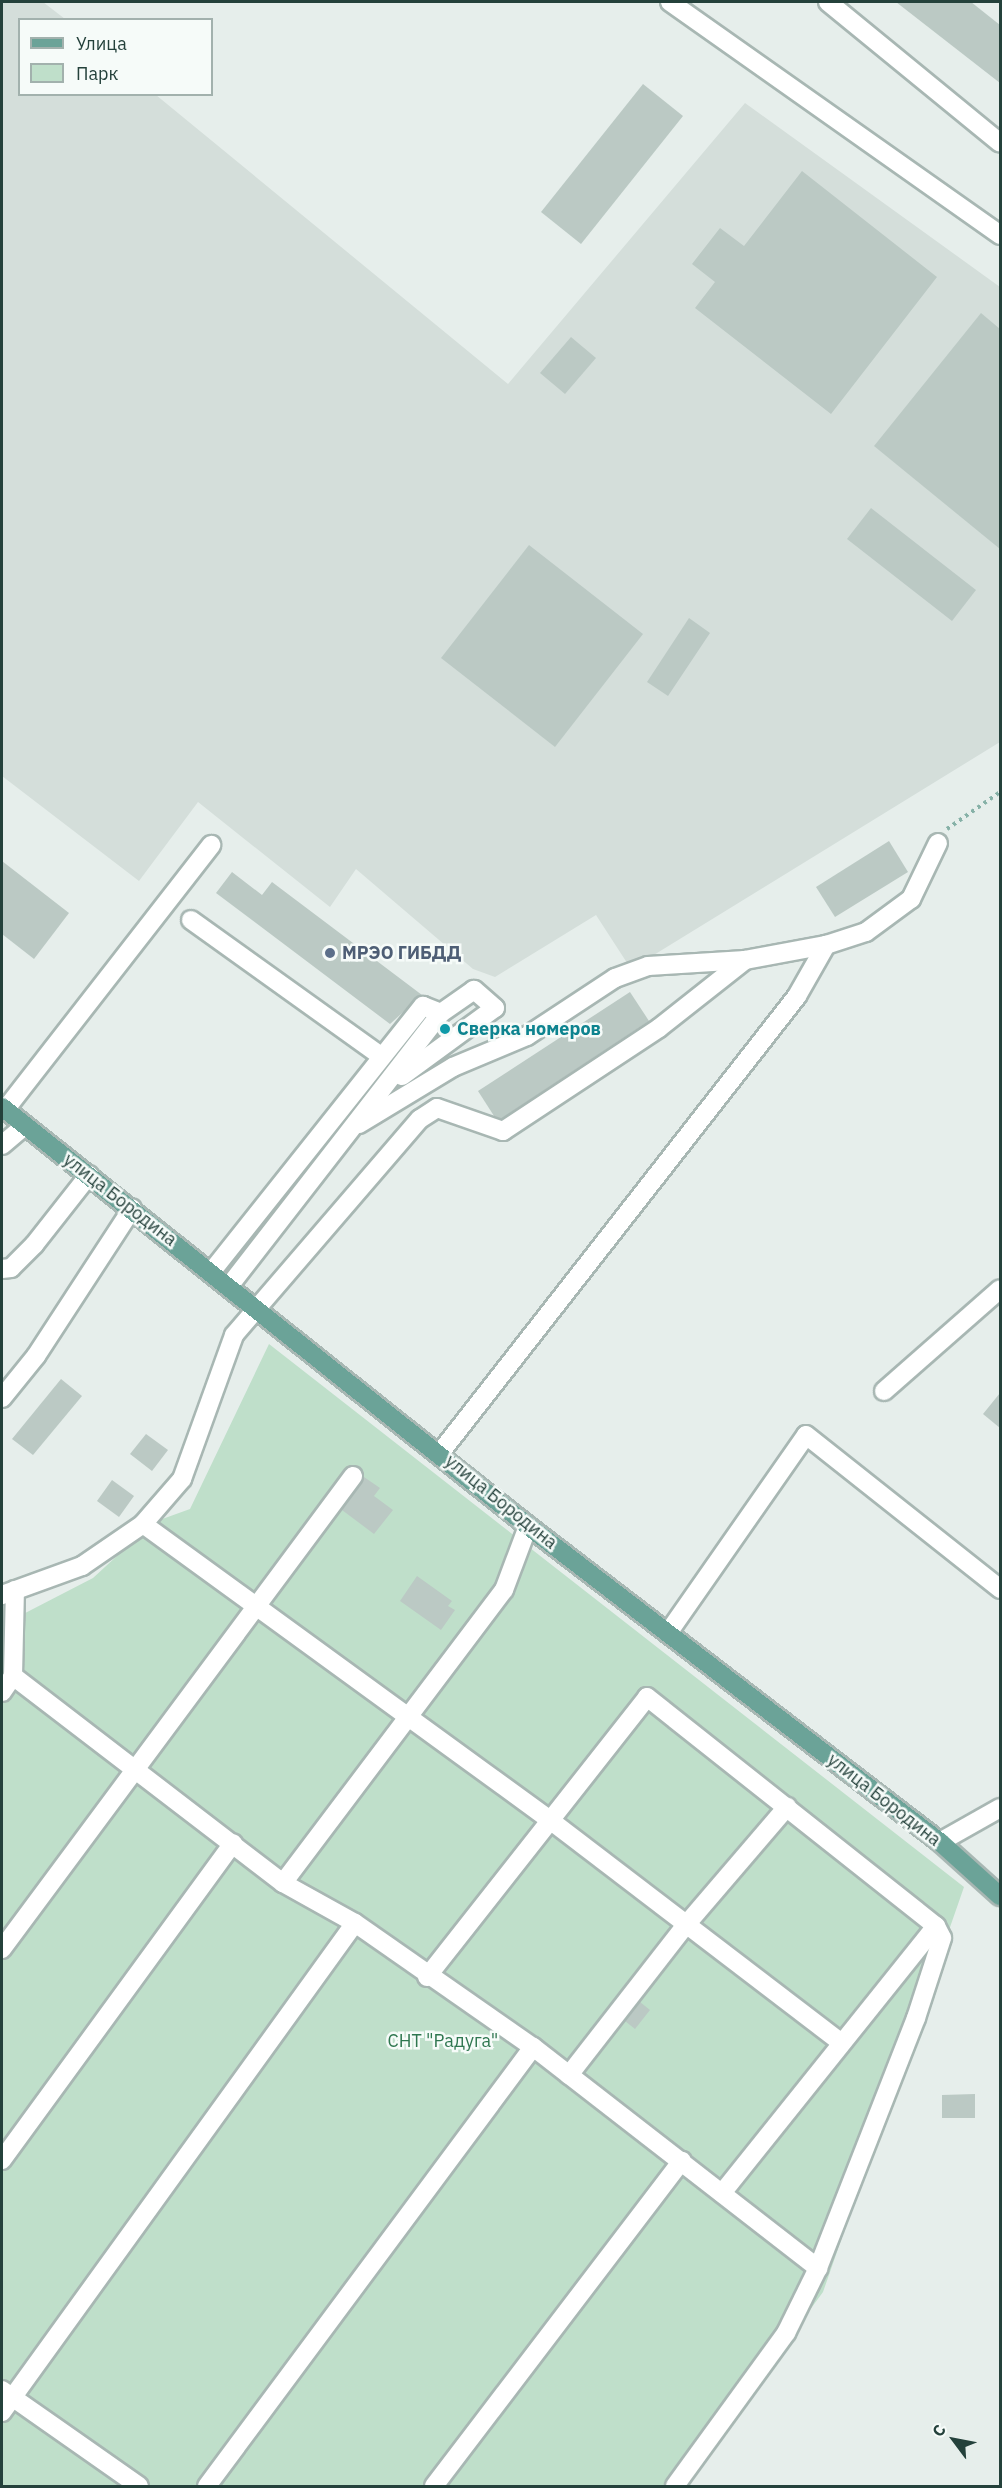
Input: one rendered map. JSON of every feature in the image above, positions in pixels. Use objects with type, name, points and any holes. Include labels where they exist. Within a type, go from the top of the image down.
[{"type":"main road","name":"улица Бородина","points":[[3,1109],[230,1285],[258,1311],[440,1453],[528,1526],[940,1842],[1000,1896]]},
{"type":"street","points":[[670,2],[1000,235]]},
{"type":"street","points":[[828,2],[1000,143]]},
{"type":"street","points":[[359,1124],[453,1067],[527,1036],[615,978],[648,966],[745,960],[826,945],[867,933],[911,899],[938,843]]},
{"type":"street","points":[[3,1109],[211,845]]},
{"type":"street","points":[[191,920],[381,1056]]},
{"type":"street","points":[[440,1453],[797,996],[826,945]]},
{"type":"street","points":[[2,1692],[14,1676],[8,1593],[82,1566],[143,1524],[182,1479],[234,1335],[258,1311],[420,1119],[437,1108],[503,1131],[659,1028],[745,960]]},
{"type":"street","points":[[230,1285],[391,1083],[441,1013],[474,990],[495,1008],[391,1083]]},
{"type":"street","points":[[212,1271],[423,1005],[441,1013]]},
{"type":"street","points":[[2,1145],[26,1126]]},
{"type":"street","points":[[2,1269],[11,1268],[34,1245],[89,1175]]},
{"type":"street","points":[[2,1398],[36,1356],[132,1209]]},
{"type":"street","points":[[884,1390],[1000,1289]]},
{"type":"street","points":[[668,1633],[806,1435],[1000,1589]]},
{"type":"street","points":[[2,1949],[132,1768],[353,1476]]},
{"type":"street","points":[[143,1524],[252,1607],[550,1820],[685,1926],[842,2043]]},
{"type":"street","points":[[284,1883],[504,1590],[528,1526]]},
{"type":"street","points":[[14,1676],[284,1883],[355,1923],[428,1977],[533,2047],[818,2268]]},
{"type":"street","points":[[428,1977],[647,1697],[936,1926],[942,1938],[916,2018],[818,2268],[786,2333],[675,2487]]},
{"type":"street","points":[[569,2075],[685,1926],[787,1807]]},
{"type":"street","points":[[940,1842],[1000,1809]]},
{"type":"street","points":[[2,2160],[233,1843]]},
{"type":"street","points":[[139,2487],[5,2400],[355,1923]]},
{"type":"street","points":[[722,2193],[936,1926]]},
{"type":"street","points":[[207,2487],[533,2047]]},
{"type":"street","points":[[434,2487],[682,2161]]},
{"type":"path","points":[[938,843],[951,823],[1000,792]]},
{"type":"shaded area","points":[[2,2],[43,2],[64,18],[18,18],[18,96],[157,96],[508,384],[745,103],[1000,287],[1000,742],[631,969],[596,915],[495,977],[473,969],[356,869],[330,907],[198,802],[139,881],[2,776]]},
{"type":"green space","name":"СНТ \"Радуга\"","points":[[269,1344],[964,1887],[823,2292],[681,2486],[2,2486],[2,1625],[93,1578],[154,1522],[190,1509]]},
{"type":"building","points":[[896,2],[971,2],[1000,25],[1000,83]]},
{"type":"building","points":[[643,84],[683,116],[581,244],[541,212]]},
{"type":"building","points":[[802,171],[937,277],[831,414],[695,308],[715,282],[692,264],[720,228],[744,246]]},
{"type":"building","points":[[981,313],[1000,329],[1000,549],[874,446]]},
{"type":"building","points":[[571,337],[596,358],[565,394],[540,373]]},
{"type":"building","points":[[871,508],[976,590],[952,621],[847,539]]},
{"type":"building","points":[[529,545],[643,634],[555,747],[441,658]]},
{"type":"building","points":[[689,618],[710,633],[668,696],[647,682]]},
{"type":"building","points":[[889,841],[908,872],[835,917],[816,887]]},
{"type":"building","points":[[2,861],[69,913],[34,959],[2,934]]},
{"type":"building","name":"МРЭО ГИБДД","points":[[232,872],[262,895],[272,882],[422,995],[390,1024],[216,893]]},
{"type":"building","points":[[630,992],[649,1021],[501,1119],[494,1116],[478,1091]]},
{"type":"building","points":[[61,1379],[82,1396],[33,1455],[12,1439]]},
{"type":"building","points":[[1000,1393],[1000,1428],[983,1414]]},
{"type":"building","points":[[146,1434],[168,1450],[152,1471],[130,1454]]},
{"type":"building","points":[[364,1477],[380,1488],[374,1496],[393,1510],[374,1534],[342,1510]]},
{"type":"building","points":[[112,1480],[134,1496],[119,1517],[97,1501]]},
{"type":"building","points":[[417,1576],[452,1601],[448,1606],[455,1610],[441,1630],[400,1601]]},
{"type":"building","points":[[640,2002],[650,2010],[635,2029],[625,2021]]},
{"type":"building","points":[[975,2094],[975,2118],[942,2118],[942,2095]]},
{"type":"place","name":"МРЭО ГИБДД","points":[[330,953]]},
{"type":"place","name":"Сверка номеров","points":[[445,1029]]}]
